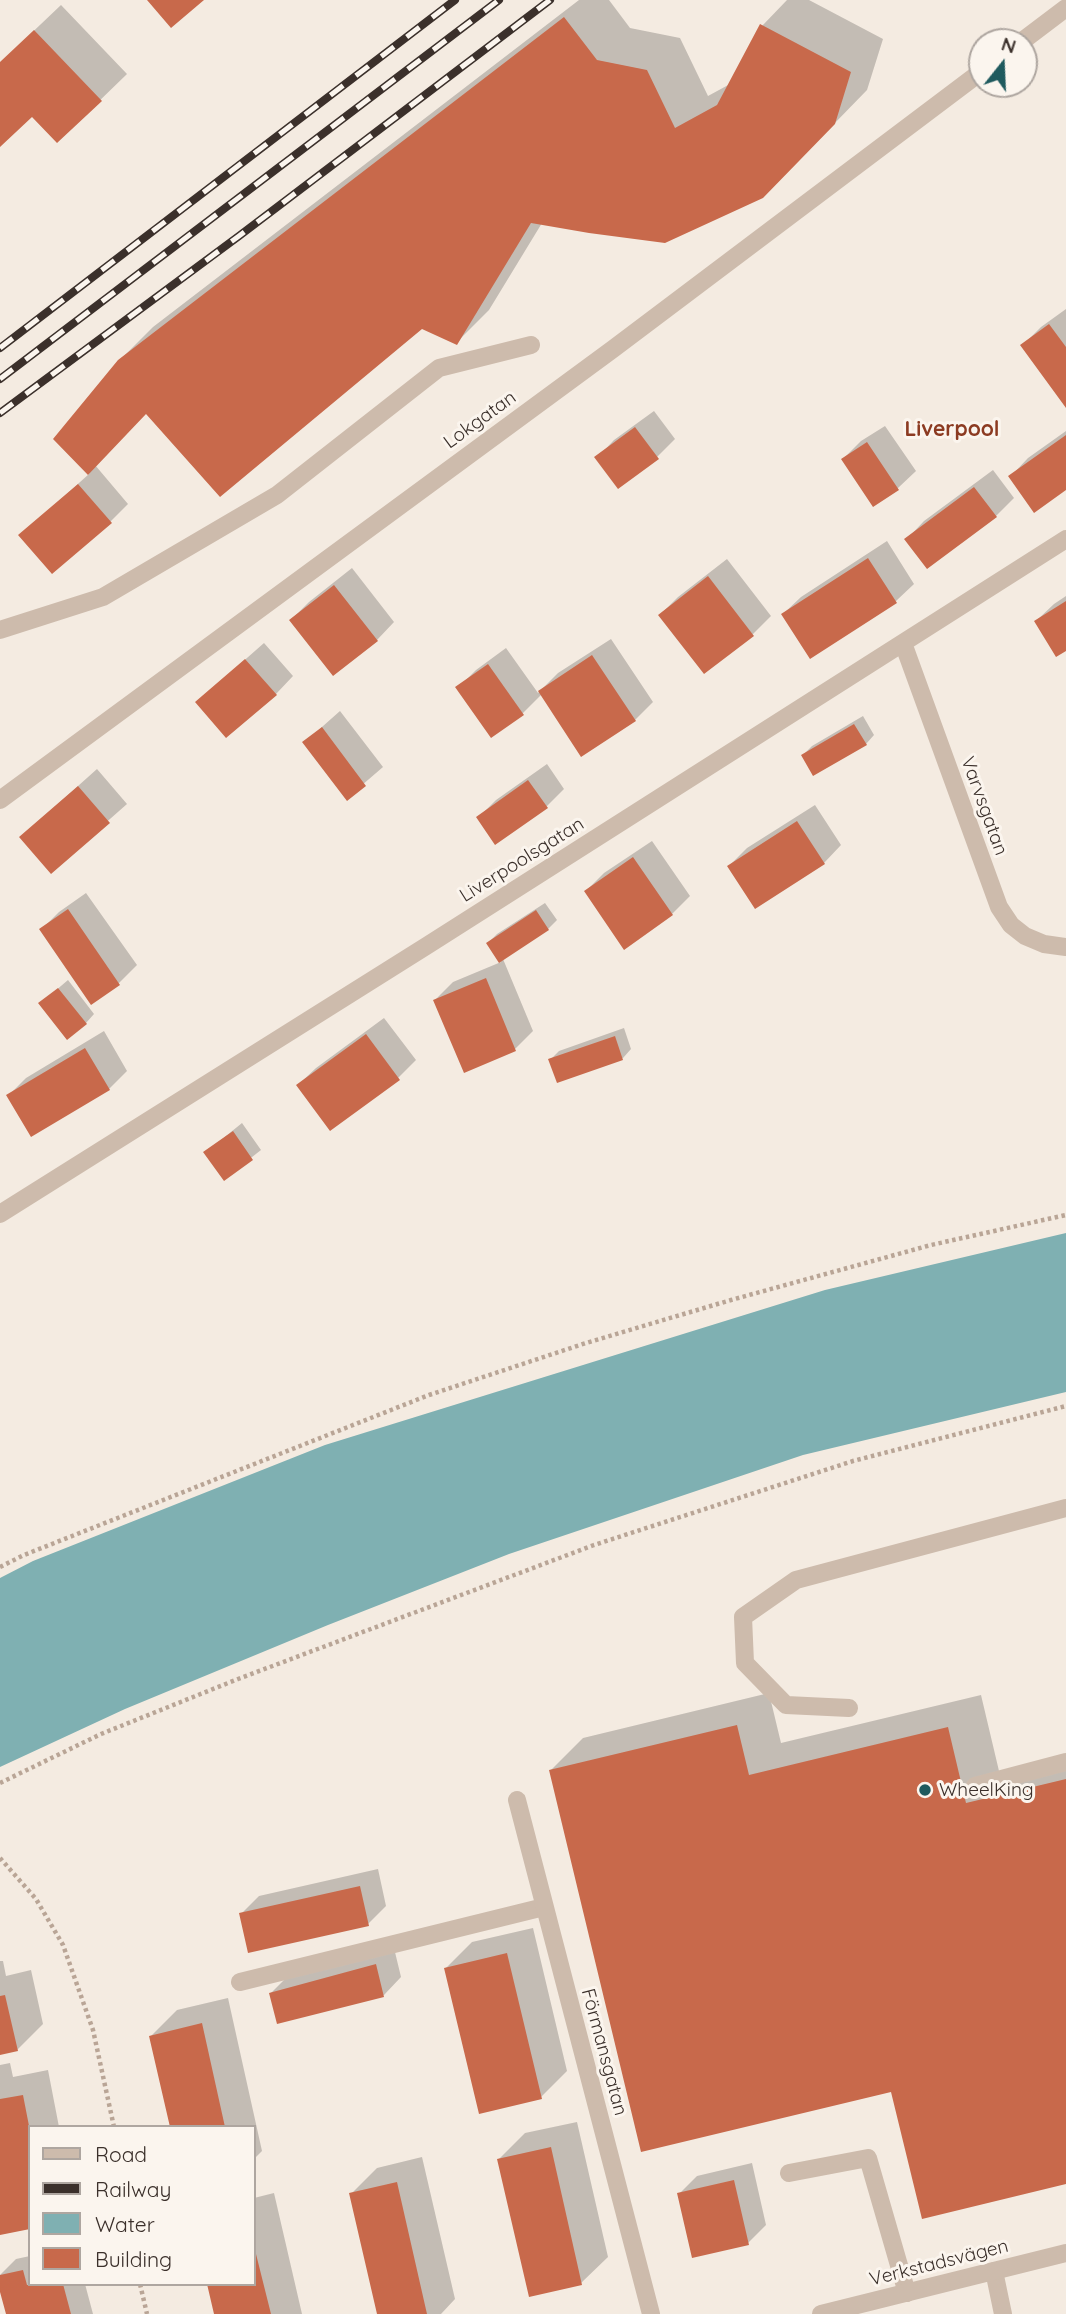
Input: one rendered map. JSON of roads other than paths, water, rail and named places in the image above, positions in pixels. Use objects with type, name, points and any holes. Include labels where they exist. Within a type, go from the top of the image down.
[{"type":"street","points":[[1038,29],[1066,8]]},
{"type":"street","name":"Lokgatan","points":[[0,800],[613,349],[968,82]]},
{"type":"street","points":[[0,630],[103,597],[277,495],[439,368],[531,345]]},
{"type":"street","name":"Liverpoolsgatan","points":[[0,1214],[1066,539]]},
{"type":"street","name":"Varvsgatan","points":[[903,643],[999,907],[1011,925],[1025,936],[1044,944],[1066,947]]},
{"type":"street","points":[[849,1708],[786,1705],[745,1662],[743,1617],[796,1580],[1066,1508]]},
{"type":"street","points":[[975,1786],[1066,1762]]},
{"type":"street","name":"Förmansgatan","points":[[517,1800],[651,2314]]},
{"type":"street","points":[[240,1982],[544,1907]]},
{"type":"street","points":[[789,2173],[868,2158],[907,2292]]},
{"type":"street","name":"Verkstadsvägen","points":[[821,2314],[1066,2253]]},
{"type":"street","points":[[994,2271],[1003,2314]]},
{"type":"water","points":[[1066,1233],[1066,1392],[803,1455],[509,1554],[125,1709],[0,1767],[0,1578],[33,1561],[325,1445],[825,1290]]},
{"type":"railway","points":[[0,348],[455,0]]},
{"type":"railway","points":[[0,379],[499,0]]},
{"type":"railway","points":[[0,413],[550,0]]},
{"type":"place","name":"WheelKing","points":[[925,1790]]},
{"type":"district","name":"Liverpool","points":[[952,430]]}]
